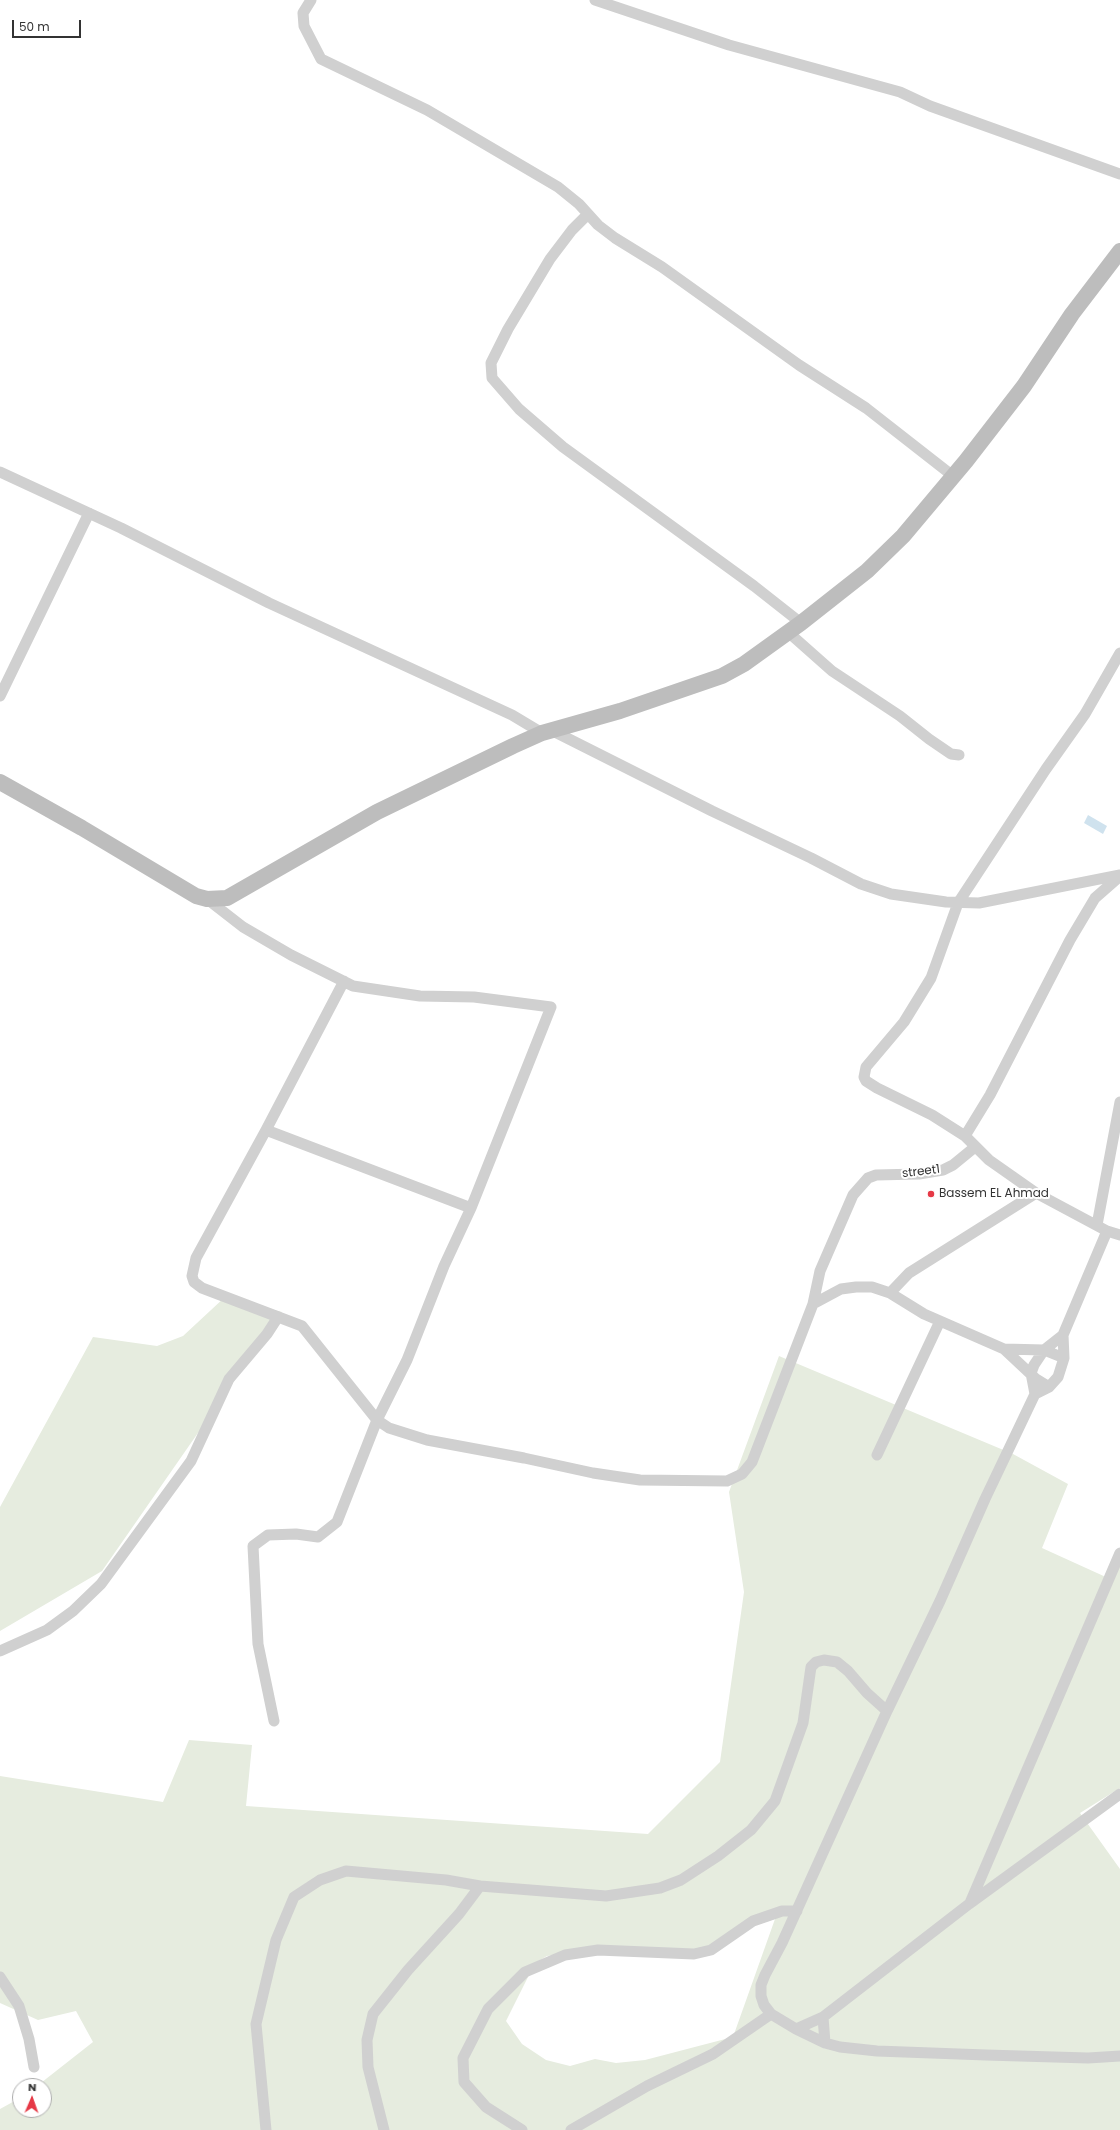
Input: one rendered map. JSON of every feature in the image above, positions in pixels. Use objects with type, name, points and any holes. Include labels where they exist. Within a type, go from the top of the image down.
[{"type":"street","points":[[311,0],[303,13],[304,26],[321,59],[427,110],[558,187],[615,238],[662,267],[799,365],[866,408],[953,476]]},
{"type":"street","points":[[595,0],[729,45],[900,92],[930,106],[1120,174]]},
{"type":"street","points":[[588,214],[572,230],[550,259],[508,329],[491,363],[492,378],[519,410],[563,447],[754,586],[832,671],[900,716],[951,754],[958,755]]},
{"type":"street","points":[[0,782],[82,828],[196,896],[207,899],[227,898],[383,809],[548,732],[635,707],[722,676],[744,664],[794,628],[867,571],[903,536],[953,476],[1024,386],[1072,314],[1120,251]]},
{"type":"street","points":[[0,472],[89,513],[269,602],[548,732],[811,858],[861,884],[891,894],[958,903],[978,903],[1120,875]]},
{"type":"street","points":[[0,696],[89,513]]},
{"type":"street","points":[[1120,653],[1086,714],[1042,776],[958,903],[930,978],[904,1022],[866,1067],[864,1077],[866,1081],[873,1086],[932,1115],[965,1136],[989,1160],[1036,1193],[1107,1231],[1120,1235]]},
{"type":"street","points":[[965,1136],[990,1095],[1070,940],[1095,898],[1120,875]]},
{"type":"street","points":[[207,899],[243,927],[291,955],[344,981],[370,990],[413,995],[474,997],[551,1007],[471,1208],[444,1266],[407,1360],[377,1420],[337,1522],[318,1537],[296,1534],[268,1534],[253,1546],[258,1644],[274,1721]]},
{"type":"street","points":[[344,981],[266,1130],[196,1258],[192,1276],[194,1282],[202,1288],[302,1326],[377,1420],[389,1428],[427,1440],[524,1458],[593,1473],[640,1480],[727,1481],[742,1474],[752,1462],[812,1304],[841,1289],[856,1287],[872,1288],[890,1293],[940,1321],[1004,1349],[1041,1384],[1049,1387]]},
{"type":"street","points":[[1097,1225],[1120,1102]]},
{"type":"street","points":[[266,1130],[471,1208]]},
{"type":"street","name":"street1","points":[[812,1304],[826,1254],[850,1202],[863,1182],[876,1175],[918,1174],[943,1170],[953,1165],[975,1147]]},
{"type":"street","points":[[890,1293],[909,1273],[1036,1193]]},
{"type":"street","points":[[1035,1394],[1049,1387],[1058,1377],[1064,1358],[1063,1335],[1107,1231]]},
{"type":"street","points":[[0,1652],[47,1630],[73,1612],[101,1584],[191,1461],[228,1379],[267,1334],[278,1317]]},
{"type":"street","points":[[877,1456],[940,1321]]},
{"type":"street","points":[[1063,1335],[1044,1350],[1031,1373],[1035,1394],[985,1499],[940,1602],[887,1711],[797,1911],[761,1985],[761,1996],[764,2005],[771,2014],[796,2029],[825,2043],[855,2049],[1088,2058],[1120,2056]]},
{"type":"street","points":[[1004,1349],[1044,1350],[1064,1358]]},
{"type":"street","points":[[969,1904],[1120,1553]]},
{"type":"street","points":[[266,2130],[256,2024],[276,1940],[294,1897],[320,1880],[346,1871],[446,1880],[480,1886],[606,1896],[660,1888],[681,1880],[718,1856],[751,1830],[775,1801],[803,1723],[810,1671],[816,1662],[824,1660],[837,1662],[848,1671],[867,1693],[887,1711]]},
{"type":"street","points":[[796,2029],[823,2017],[969,1904],[1120,1794]]},
{"type":"street","points":[[384,2130],[368,2067],[367,2040],[373,2014],[408,1970],[459,1914],[480,1886]]},
{"type":"street","points":[[522,2130],[486,2107],[464,2082],[463,2058],[488,2009],[525,1972],[565,1955],[598,1950],[694,1954],[710,1950],[753,1921],[782,1911],[797,1911]]},
{"type":"street","points":[[0,1977],[18,2006],[29,2039],[34,2067]]},
{"type":"street","points":[[570,2130],[647,2086],[713,2054],[771,2014]]},
{"type":"street","points":[[823,2017],[825,2043]]},
{"type":"shaded area","points":[[225,1297],[282,1312],[102,1571],[0,1631],[0,1507],[93,1337],[157,1346],[183,1336]]},
{"type":"shaded area","points":[[779,1356],[1013,1454],[1068,1484],[1042,1548],[1108,1578],[1120,1549],[1120,1788],[1080,1813],[1120,1869],[1120,2130],[0,2130],[0,2109],[12,2102],[12,2118],[52,2118],[52,2078],[47,2078],[93,2042],[76,2011],[38,2020],[0,2003],[0,1776],[163,1802],[189,1740],[252,1745],[246,1806],[648,1834],[720,1762],[744,1592],[729,1492]],"holes":[[[775,1919],[733,2037],[645,2060],[616,2063],[595,2059],[570,2066],[546,2060],[522,2044],[506,2021],[535,1963],[547,1956],[578,1952],[709,1950],[736,1931]]]},
{"type":"water","points":[[1088,815],[1107,826],[1103,834],[1084,823]]},
{"type":"place","name":"Bassem EL Ahmad","points":[[931,1194]]}]
